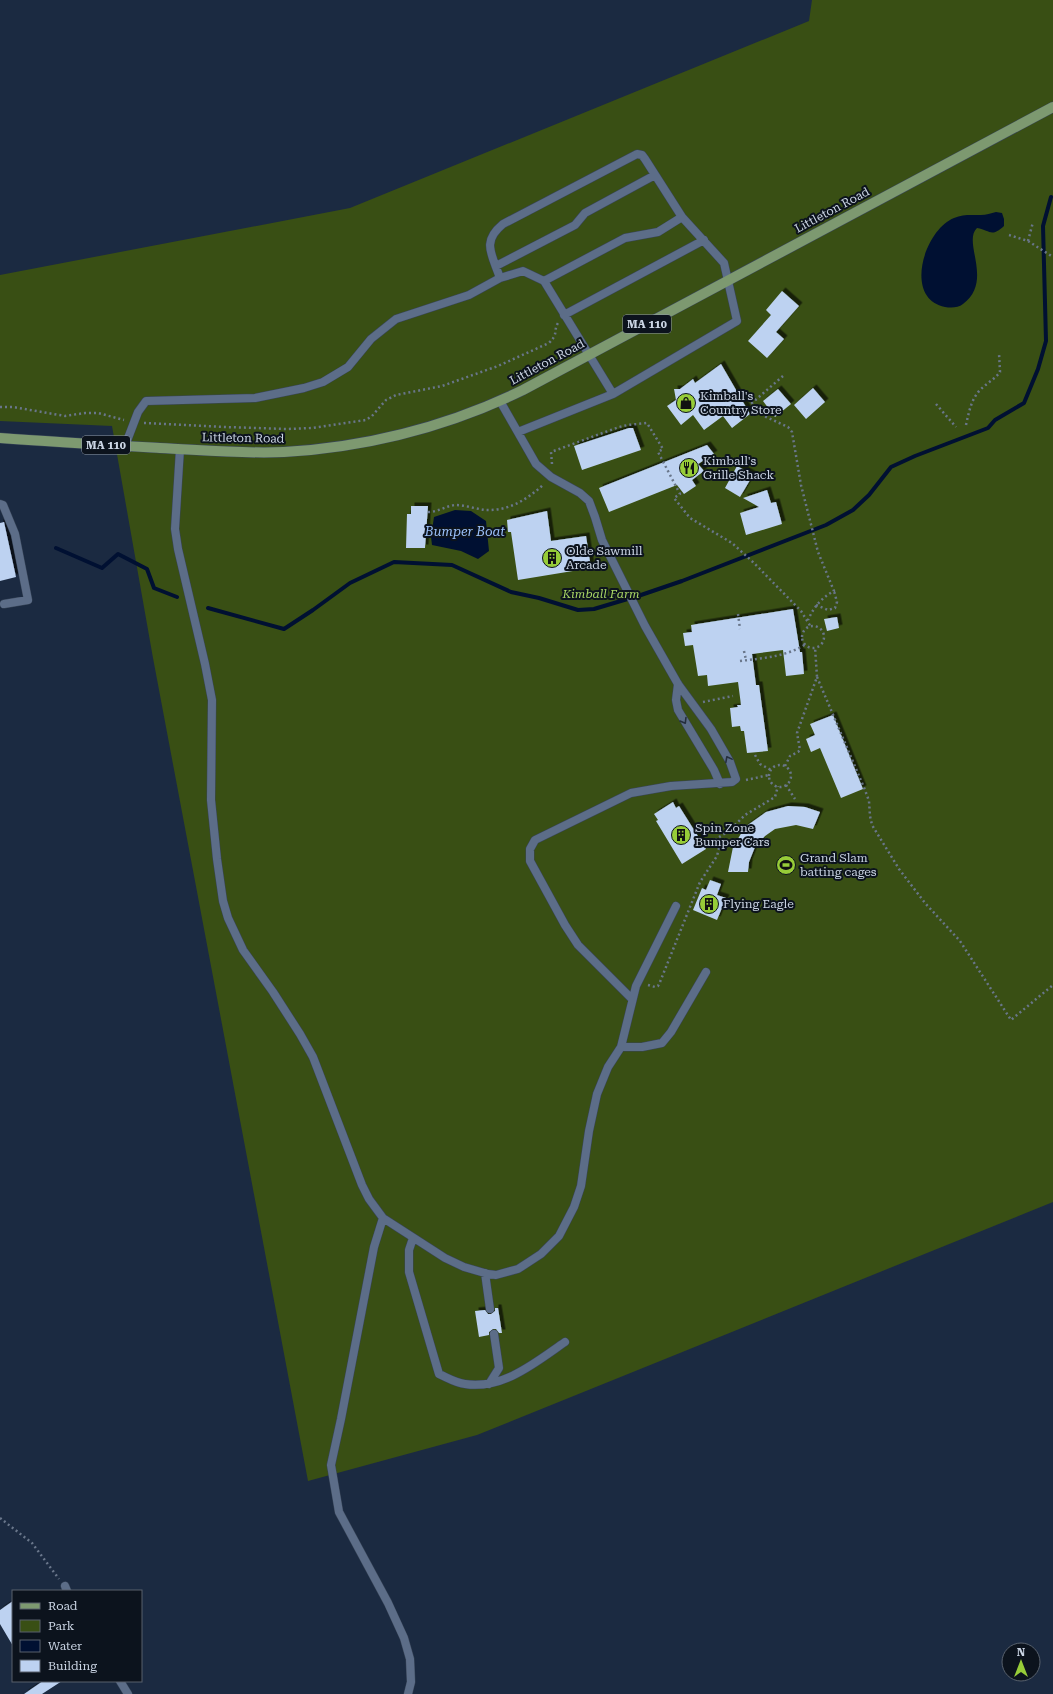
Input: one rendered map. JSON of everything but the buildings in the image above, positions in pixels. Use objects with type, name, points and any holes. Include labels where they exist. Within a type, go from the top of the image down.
[{"type":"main road","name":"Littleton Road","points":[[0,438],[180,449],[264,452],[308,450],[359,444],[413,432],[500,401],[1053,107]]},
{"type":"lane","points":[[500,278],[489,246],[490,239],[494,231],[503,224],[637,154],[642,155],[645,159],[682,217],[724,263],[737,321],[613,394],[518,432]]},
{"type":"lane","points":[[496,266],[575,224],[585,213],[655,174]]},
{"type":"lane","points":[[544,281],[625,238],[658,232],[682,217]]},
{"type":"lane","points":[[564,315],[704,240]]},
{"type":"lane","points":[[125,446],[138,412],[146,401],[255,398],[317,384],[348,367],[371,339],[396,320],[469,295],[500,278],[523,271],[544,281],[613,394]]},
{"type":"lane","points":[[500,401],[536,464],[551,477],[580,493],[589,502],[602,540],[645,626],[678,684],[711,729],[730,762],[736,779],[732,782],[720,784],[671,786],[631,793],[535,840],[532,844],[529,854],[530,861],[578,945],[632,999]]},
{"type":"lane","points":[[180,449],[175,529],[178,549],[212,700],[211,800],[223,901],[228,918],[243,950],[273,992],[313,1057],[362,1186],[369,1199],[383,1218],[445,1258],[485,1274],[496,1275],[506,1273],[526,1265],[545,1250],[559,1236],[564,1228],[581,1186],[589,1131],[598,1094],[608,1067],[621,1047],[632,999],[638,981],[676,906]]},
{"type":"lane","points":[[0,504],[3,505],[15,534],[28,600],[4,604]]},
{"type":"lane","points":[[678,684],[676,700],[678,710],[714,770],[720,784]]},
{"type":"lane","points":[[621,1047],[642,1047],[662,1043],[671,1032],[706,972]]},
{"type":"lane","points":[[383,1218],[374,1247],[331,1465],[339,1512],[388,1603],[404,1638],[410,1658],[411,1682],[408,1694]]},
{"type":"lane","points":[[413,1238],[409,1250],[409,1272],[440,1374],[466,1385],[489,1384],[506,1379],[566,1342]]},
{"type":"lane","points":[[485,1274],[490,1309]]},
{"type":"lane","points":[[489,1384],[499,1368],[494,1334]]},
{"type":"lane","points":[[121,1682],[128,1694]]},
{"type":"path","points":[[1028,241],[1033,222]]},
{"type":"path","points":[[1009,235],[1028,241],[1053,257]]},
{"type":"path","points":[[966,425],[969,410],[975,396],[1000,372],[999,353]]},
{"type":"path","points":[[783,376],[752,403],[764,416],[788,427],[792,432],[800,485],[818,552],[837,602],[835,608],[828,610],[816,605]]},
{"type":"path","points":[[936,404],[956,427]]},
{"type":"path","points":[[428,512],[437,511],[451,506],[493,510],[518,504],[532,496],[551,477],[551,452],[618,427],[647,423],[663,449],[658,452],[680,494],[674,498],[690,518],[732,543],[740,550],[801,610],[811,626]]},
{"type":"path","points":[[808,620],[816,605],[834,591]]},
{"type":"path","points":[[738,614],[740,629]]},
{"type":"path","points":[[811,626],[820,628],[824,635],[823,642],[815,647],[809,647],[803,639],[803,632],[811,626]]},
{"type":"path","points":[[740,661],[776,656],[796,650],[806,644]]},
{"type":"path","points":[[815,647],[817,678],[865,790],[869,801],[872,825],[899,869],[920,897],[960,941],[1011,1020],[1053,985]]},
{"type":"path","points":[[744,651],[746,660]]},
{"type":"path","points":[[785,766],[788,758],[800,750],[797,733],[817,678]]},
{"type":"path","points":[[692,702],[703,702],[733,696]]},
{"type":"path","points":[[755,755],[760,764],[771,770]]},
{"type":"path","points":[[780,765],[789,769],[791,774],[786,785],[778,786],[773,784],[769,775],[771,770],[775,766],[780,765]]},
{"type":"path","points":[[732,782],[769,775]]},
{"type":"path","points":[[786,785],[795,799]]},
{"type":"path","points":[[638,981],[655,987],[658,986],[700,882],[717,856],[718,848],[716,839],[757,806],[772,800],[777,796],[778,786]]},
{"type":"path","points":[[0,1518],[32,1543],[66,1588]]},
{"type":"green space","name":"Kimball Farm","points":[[812,0],[1053,0],[1053,1202],[477,1435],[308,1481],[153,658],[112,426],[0,421],[0,275],[350,208],[809,21]]},
{"type":"water","points":[[996,212],[1002,213],[1004,219],[1004,226],[1000,230],[990,232],[977,228],[973,234],[977,274],[976,284],[972,295],[963,304],[950,308],[932,301],[924,291],[921,278],[922,264],[927,249],[934,236],[943,225],[954,218],[964,215],[983,215]]},
{"type":"water","name":"Bumper Boat","points":[[455,510],[471,511],[486,521],[489,551],[478,559],[461,551],[432,545],[431,537],[434,517]]},
{"type":"waterway","points":[[208,608],[284,629],[350,583],[394,562],[452,565],[511,592],[539,598],[578,610],[594,609],[682,581],[826,525],[853,510],[869,495],[891,467],[915,456],[988,428],[995,420],[1024,403],[1038,369],[1046,341],[1043,226],[1051,197]]},
{"type":"waterway","points":[[56,548],[102,568],[118,554],[147,569],[154,588],[177,597]]},
{"type":"place","name":"Kimball's Country Store","points":[[686,403]]},
{"type":"place","name":"Kimball's Grille Shack","points":[[689,468]]},
{"type":"place","name":"Olde Sawmill Arcade","points":[[552,558]]},
{"type":"place","name":"Spin Zone Bumper Cars","points":[[681,835]]},
{"type":"place","name":"Grand Slam batting cages","points":[[786,865]]},
{"type":"place","name":"Flying Eagle","points":[[709,904]]}]
